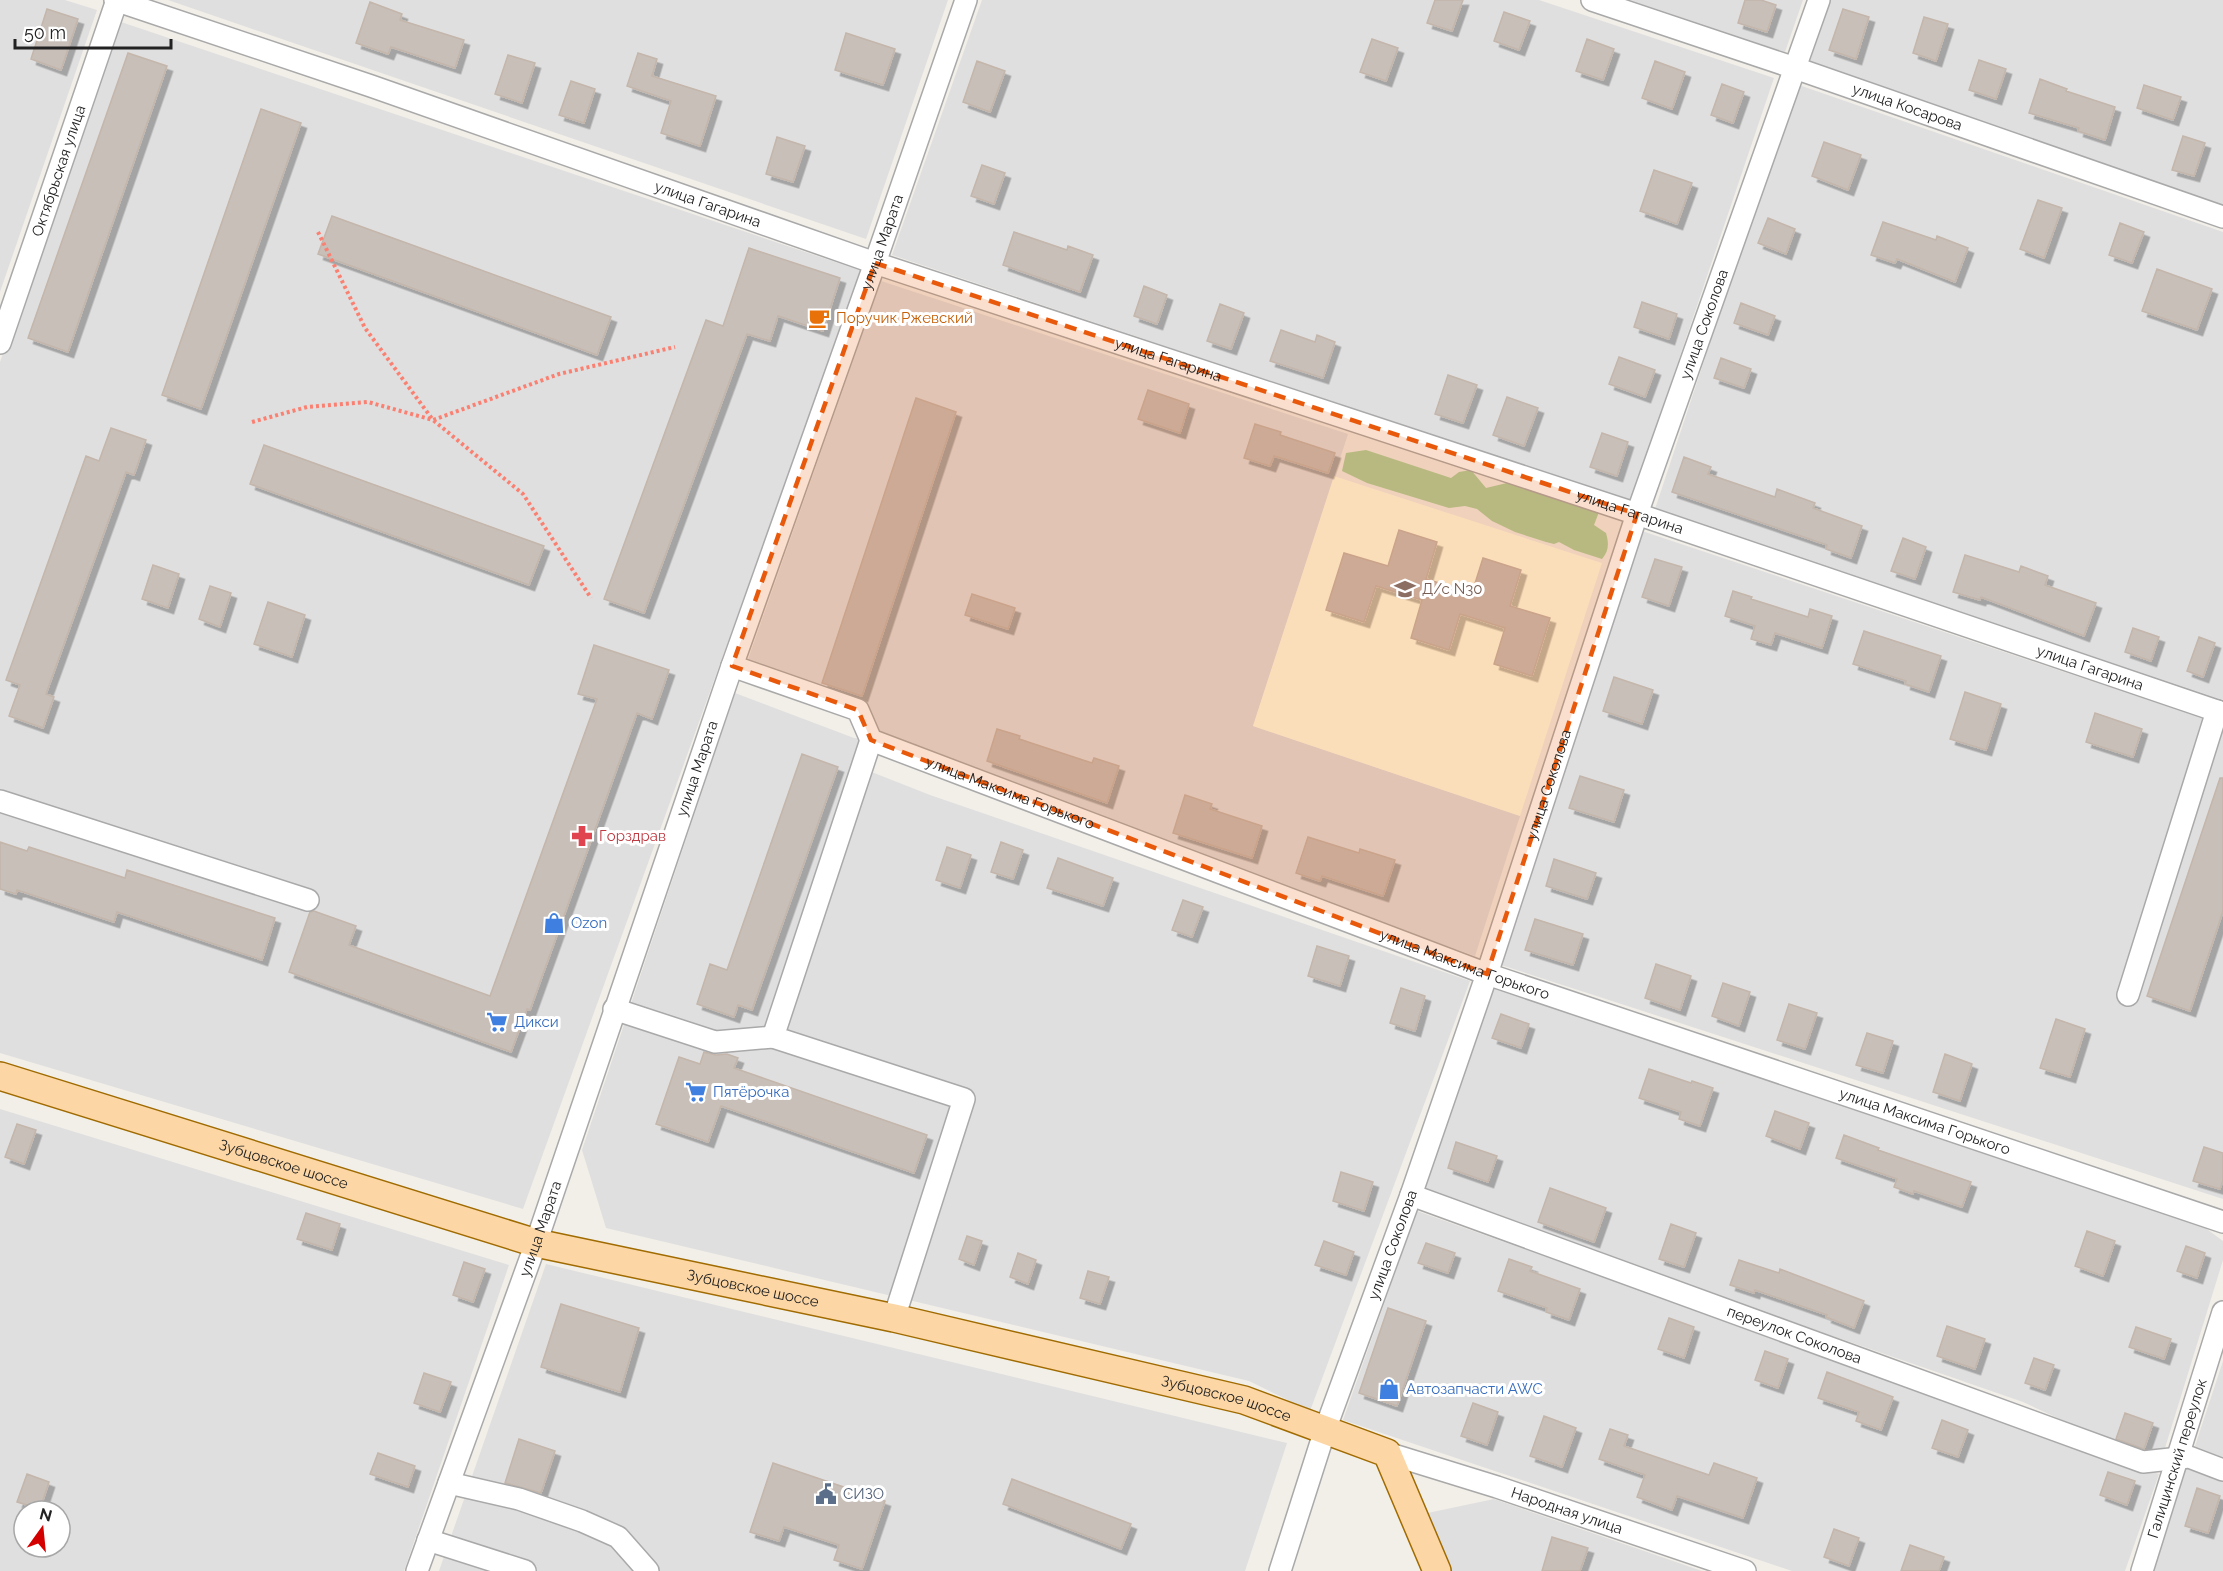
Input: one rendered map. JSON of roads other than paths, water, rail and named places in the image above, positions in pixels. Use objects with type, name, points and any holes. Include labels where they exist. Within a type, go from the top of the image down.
[{"type":"main road","name":"Зубцовское шоссе","points":[[0,1076],[536,1243],[894,1318],[1244,1401],[1387,1453]]},
{"type":"main road","points":[[1387,1453],[1437,1571]]},
{"type":"street","name":"улица Гагарина","points":[[116,0],[371,86],[875,263],[1637,514],[2220,712]]},
{"type":"street","name":"Октябрьская улица","points":[[0,343],[116,0]]},
{"type":"street","name":"улица Марата","points":[[417,1571],[536,1243],[732,666],[966,0]]},
{"type":"street","name":"улица Косарова","points":[[1592,0],[2223,217]]},
{"type":"street","name":"улица Соколова","points":[[1280,1571],[1325,1430],[1411,1195],[1487,974],[1637,514],[1819,0]]},
{"type":"street","points":[[732,666],[858,710],[871,740],[773,1037]]},
{"type":"street","points":[[2128,995],[2220,712]]},
{"type":"street","name":"улица Максима Горького","points":[[871,740],[1487,974],[2223,1222]]},
{"type":"street","points":[[0,801],[308,900]]},
{"type":"street","points":[[614,1009],[715,1042],[773,1037],[964,1099],[894,1318]]},
{"type":"street","name":"переулок Соколова","points":[[1411,1195],[2143,1462],[2179,1457]]},
{"type":"street","name":"Галицинский переулок","points":[[2142,1571],[2223,1312]]},
{"type":"street","name":"Народная улица","points":[[1387,1453],[1497,1487],[1745,1571]]},
{"type":"street","points":[[2179,1457],[2189,1456],[2223,1470]]},
{"type":"street","points":[[448,1483],[519,1499],[582,1521],[618,1537],[648,1571]]},
{"type":"street","points":[[428,1540],[525,1571]]},
{"type":"place","name":"Поручик Ржевский","points":[[819,318]]},
{"type":"place","name":"Д/с N30","points":[[1405,589]]},
{"type":"place","name":"Горздрав","points":[[582,836]]},
{"type":"place","name":"Ozon","points":[[554,923]]},
{"type":"place","name":"Дикси","points":[[497,1022]]},
{"type":"place","name":"Пятёрочка","points":[[696,1092]]},
{"type":"place","name":"Автозапчасти AWC","points":[[1389,1389]]},
{"type":"place","name":"СИЗО","points":[[826,1494]]}]
